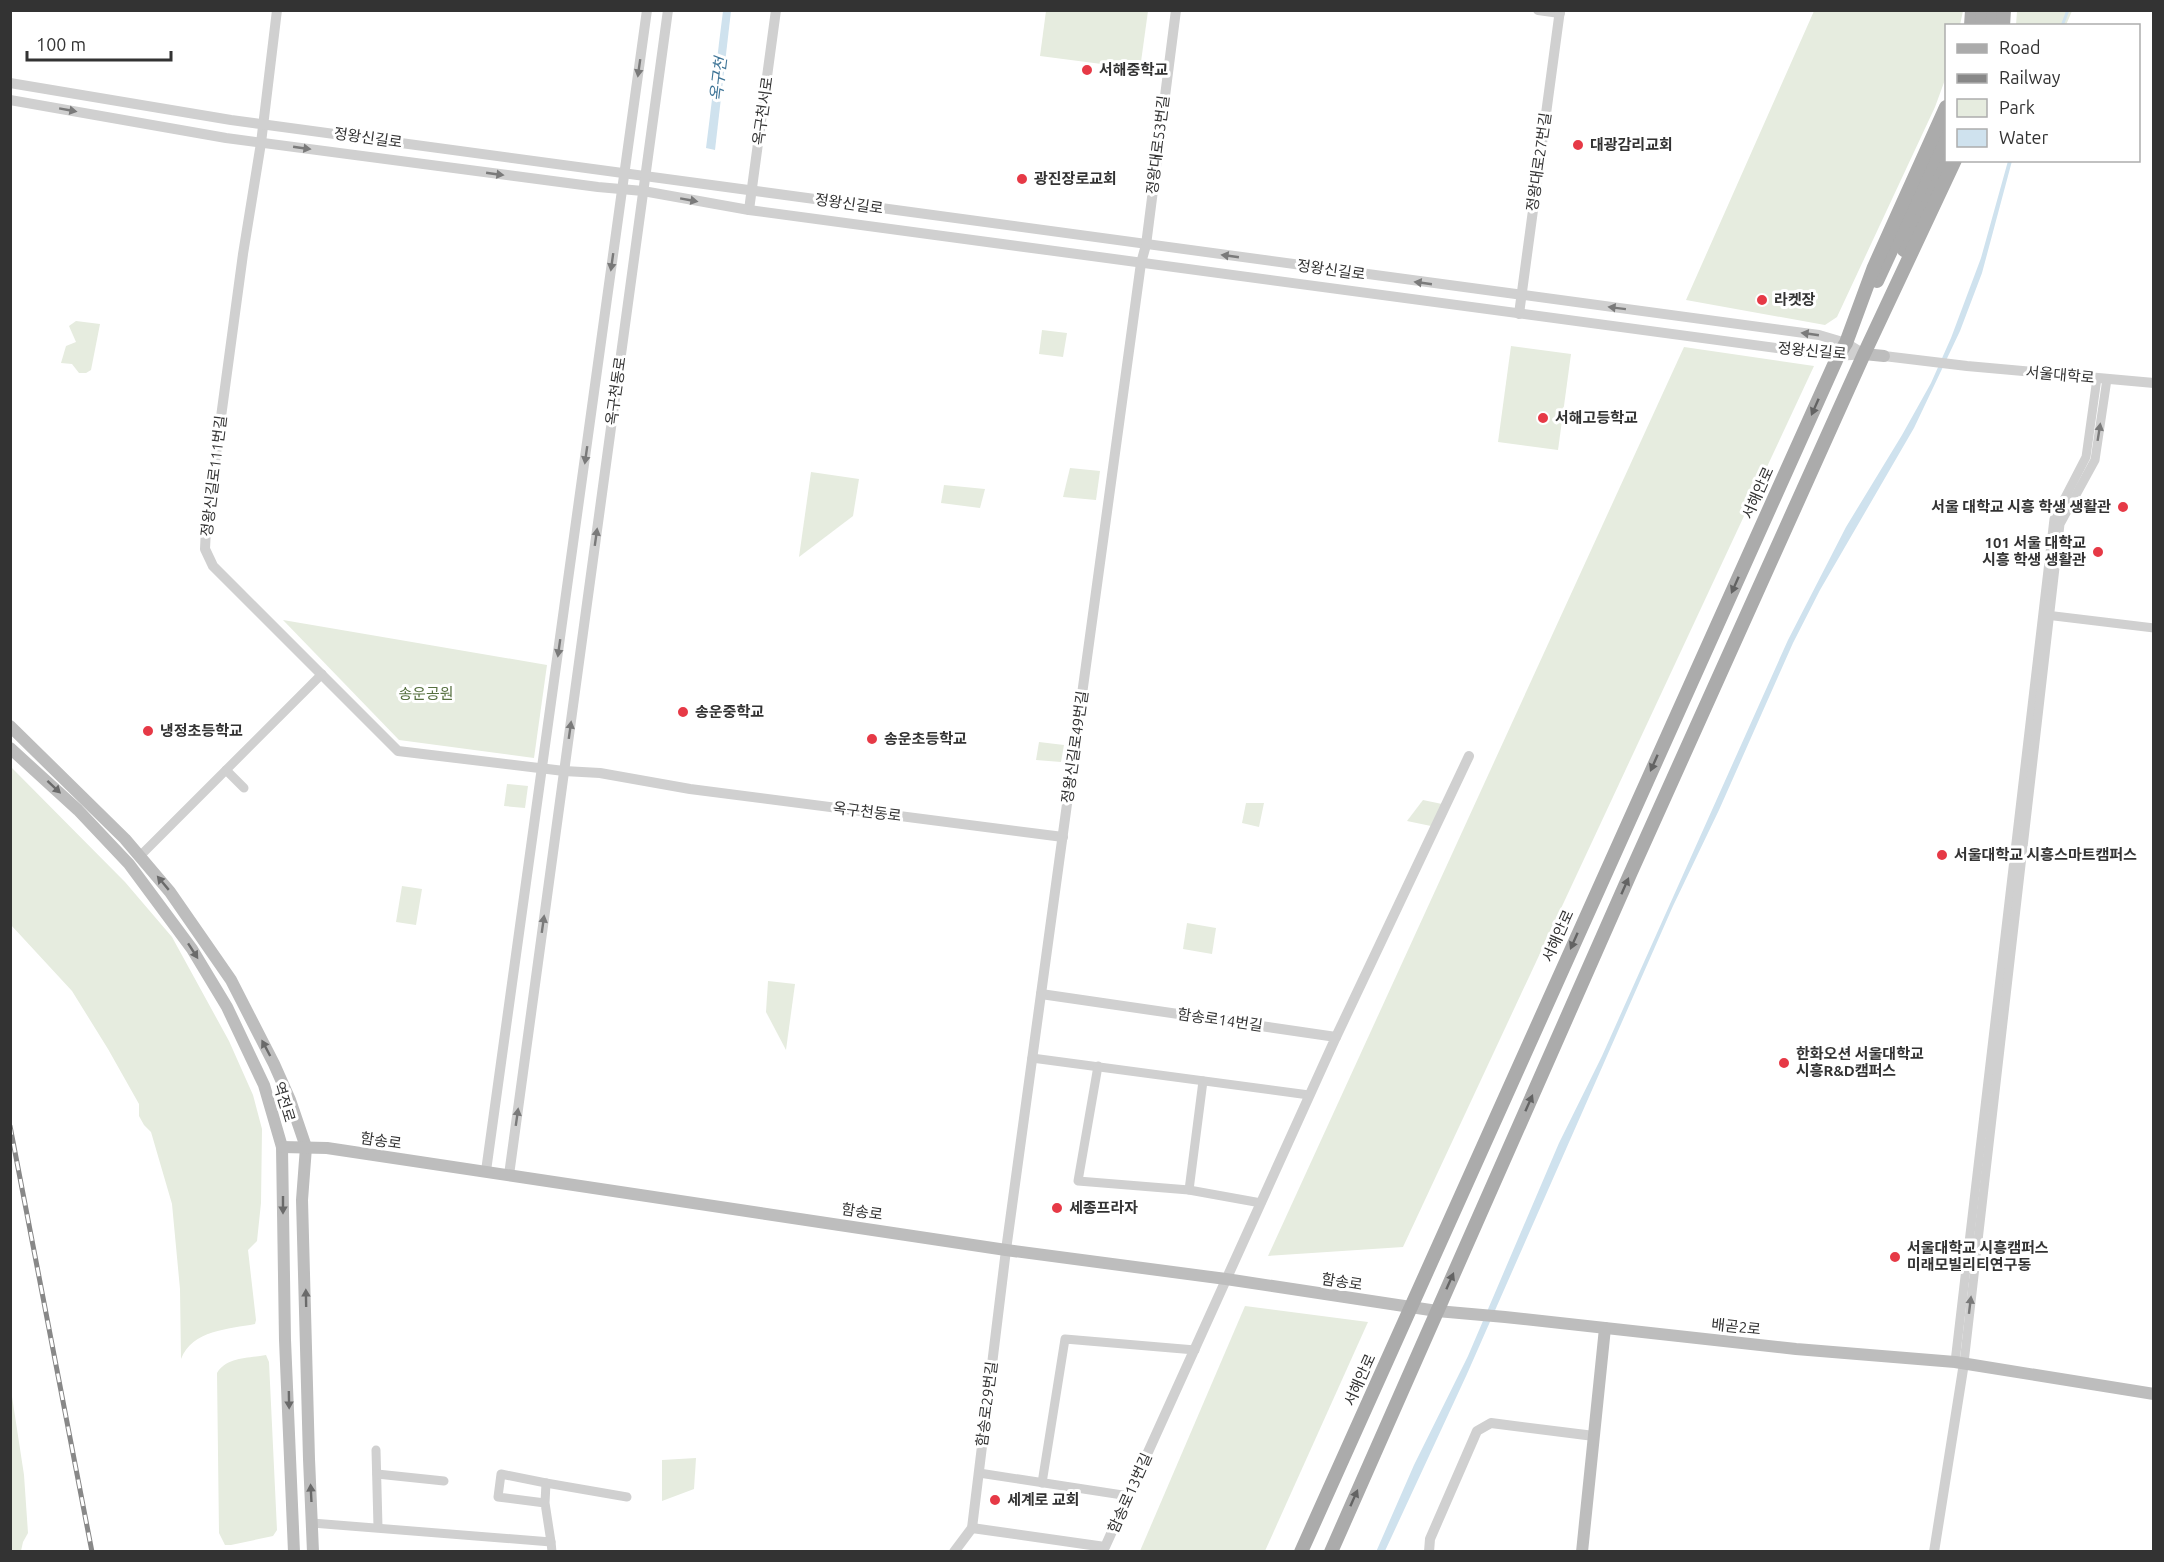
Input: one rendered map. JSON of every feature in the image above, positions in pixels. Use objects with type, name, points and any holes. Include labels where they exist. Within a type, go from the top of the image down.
[{"type":"main road","name":"서해안로","points":[[1847,339],[1874,267],[1945,111]]},
{"type":"main road","points":[[1866,349],[1913,216],[1945,137]]},
{"type":"main road","points":[[1913,216],[1945,160]]},
{"type":"main road","points":[[1331,1551],[1626,883],[1866,349],[1954,162]]},
{"type":"main road","name":"서해안로","points":[[1301,1551],[1838,356],[1913,216]]},
{"type":"main road","points":[[1866,349],[1884,356]]},
{"type":"main road","name":"역전로","points":[[10,726],[125,839],[170,892],[231,980],[274,1064],[306,1147],[302,1200],[313,1551]]},
{"type":"main road","name":"역전로","points":[[10,748],[78,810],[129,864],[192,949],[227,1007],[264,1085],[282,1147],[285,1340],[294,1551]]},
{"type":"main road","name":"함송로","points":[[282,1147],[327,1148],[1006,1250],[1226,1279],[1437,1311]]},
{"type":"main road","name":"배곧2로","points":[[1437,1311],[1959,1363],[2154,1394]]},
{"type":"main road","points":[[1582,1551],[1605,1328]]},
{"type":"street","name":"정왕신길로111번길","points":[[277,10],[261,143],[207,517],[205,549],[213,566],[398,751],[542,768]]},
{"type":"street","name":"옥구천동로","points":[[486,1172],[647,10]]},
{"type":"street","name":"옥구천동로","points":[[509,1175],[668,10]]},
{"type":"street","name":"옥구천서로","points":[[749,210],[776,10]]},
{"type":"street","name":"정왕대로53번길","points":[[1146,245],[1176,10]]},
{"type":"street","points":[[1538,10],[1560,12]]},
{"type":"street","name":"정왕대로27번길","points":[[1519,314],[1560,12]]},
{"type":"street","name":"정왕신길로","points":[[10,83],[262,124],[1847,339],[1866,349]]},
{"type":"street","name":"정왕신길로","points":[[10,100],[261,143],[643,191],[749,210],[1519,314],[1838,356],[1866,349]]},
{"type":"street","name":"정왕신길로49번길","points":[[1006,1250],[1141,263],[1146,245]]},
{"type":"street","name":"서울대학로","points":[[1884,356],[2154,383]]},
{"type":"street","points":[[1934,1551],[1959,1363],[2046,615],[2054,519],[2086,457],[2102,379]]},
{"type":"street","points":[[2046,615],[2154,628]]},
{"type":"street","points":[[140,856],[322,674]]},
{"type":"street","points":[[1226,1279],[1336,1036],[1469,756]]},
{"type":"street","name":"옥구천동로","points":[[542,768],[600,773],[690,789],[1063,837]]},
{"type":"street","points":[[226,770],[244,788]]},
{"type":"street","name":"함송로14번길","points":[[1041,994],[1336,1036]]},
{"type":"street","points":[[1032,1058],[1310,1095]]},
{"type":"street","points":[[1098,1066],[1078,1181],[1189,1190],[1261,1203]]},
{"type":"street","points":[[1189,1190],[1203,1081]]},
{"type":"street","name":"함송로29번길","points":[[972,1528],[1006,1250]]},
{"type":"street","name":"함송로13번길","points":[[972,1528],[1106,1547],[1226,1279]]},
{"type":"street","points":[[1042,1483],[1065,1339],[1195,1350]]},
{"type":"street","points":[[1429,1551],[1430,1539],[1477,1431],[1491,1423],[1594,1436]]},
{"type":"street","points":[[376,1450],[378,1527]]},
{"type":"street","points":[[979,1473],[1129,1496]]},
{"type":"street","points":[[377,1474],[444,1480]]},
{"type":"street","points":[[545,1503],[498,1497],[501,1474],[627,1497]]},
{"type":"street","points":[[312,1522],[552,1546],[545,1503],[546,1483]]},
{"type":"street","points":[[954,1551],[972,1528]]},
{"type":"green space","points":[[2017,10],[2072,11],[2066,24],[2016,24]]},
{"type":"green space","points":[[1046,11],[1148,11],[1140,69],[1040,56]]},
{"type":"green space","points":[[1814,11],[1963,11],[1960,24],[1945,24],[1945,80],[1935,107],[1837,317],[1825,325],[1686,300]]},
{"type":"green space","points":[[76,321],[100,324],[91,370],[86,373],[79,373],[72,364],[61,363],[66,346],[76,342],[69,326]]},
{"type":"green space","points":[[1042,330],[1067,333],[1063,357],[1039,354]]},
{"type":"green space","points":[[1511,346],[1571,354],[1558,450],[1498,442]]},
{"type":"green space","points":[[1684,347],[1814,366],[1403,1247],[1268,1256]]},
{"type":"green space","points":[[1070,468],[1100,471],[1096,500],[1063,497]]},
{"type":"green space","points":[[811,472],[859,479],[853,516],[799,557]]},
{"type":"green space","points":[[944,485],[985,489],[980,508],[941,503]]},
{"type":"green space","name":"송운공원","points":[[283,620],[547,665],[534,758],[399,740]]},
{"type":"green space","points":[[1039,742],[1064,745],[1061,762],[1036,760]]},
{"type":"green space","points":[[11,767],[125,882],[172,937],[229,1041],[253,1095],[262,1129],[261,1203],[257,1241],[248,1250],[255,1324],[202,1336],[186,1349],[181,1359],[180,1289],[172,1204],[151,1132],[139,1116],[139,1104],[72,991],[11,925]]},
{"type":"green space","points":[[507,784],[528,786],[525,808],[504,806]]},
{"type":"green space","points":[[1423,800],[1442,804],[1431,826],[1407,821]]},
{"type":"green space","points":[[1246,803],[1264,803],[1259,827],[1242,823]]},
{"type":"green space","points":[[402,886],[422,889],[416,925],[396,922]]},
{"type":"green space","points":[[1187,923],[1216,928],[1212,954],[1183,949]]},
{"type":"green space","points":[[768,981],[795,984],[786,1050],[766,1012]]},
{"type":"green space","points":[[1245,1306],[1368,1322],[1265,1551],[1140,1551]]},
{"type":"green space","points":[[266,1355],[269,1362],[277,1530],[273,1536],[225,1545],[219,1533],[217,1373],[232,1361]]},
{"type":"green space","points":[[11,1390],[24,1475],[28,1533],[21,1551],[11,1551]]},
{"type":"green space","points":[[696,1458],[694,1489],[662,1501],[662,1460]]},
{"type":"water","name":"옥구천","points":[[723,11],[731,11],[715,150],[706,148]]},
{"type":"water","points":[[2008,162],[2012,162],[1982,273],[1960,331],[1914,428],[1820,590],[1793,643],[1719,810],[1673,906],[1467,1374],[1385,1551],[1376,1552],[1414,1465],[1468,1356],[1559,1143],[1602,1056],[1788,640],[1846,527],[1931,383],[1951,338],[1981,258]]},
{"type":"waterway","points":[[2063,24],[2068,10]]},
{"type":"railway","points":[[10,1126],[92,1552]]},
{"type":"place","name":"서해중학교","points":[[1087,70]]},
{"type":"place","name":"대광감리교회","points":[[1578,145]]},
{"type":"place","name":"광진장로교회","points":[[1022,179]]},
{"type":"place","name":"라켓장","points":[[1762,300]]},
{"type":"place","name":"서해고등학교","points":[[1543,418]]},
{"type":"place","name":"서울 대학교 시흥 학생 생활관","points":[[2123,507]]},
{"type":"place","name":"101 서울 대학교 시흥 학생 생활관","points":[[2098,552]]},
{"type":"place","name":"송운중학교","points":[[683,712]]},
{"type":"place","name":"냉정초등학교","points":[[148,731]]},
{"type":"place","name":"송운초등학교","points":[[872,739]]},
{"type":"place","name":"서울대학교 시흥스마트캠퍼스","points":[[1942,855]]},
{"type":"place","name":"한화오션 서울대학교 시흥R&D캠퍼스","points":[[1784,1063]]},
{"type":"place","name":"세종프라자","points":[[1057,1208]]},
{"type":"place","name":"서울대학교 시흥캠퍼스 미래모빌리티연구동","points":[[1895,1257]]},
{"type":"place","name":"세계로 교회","points":[[995,1500]]}]
